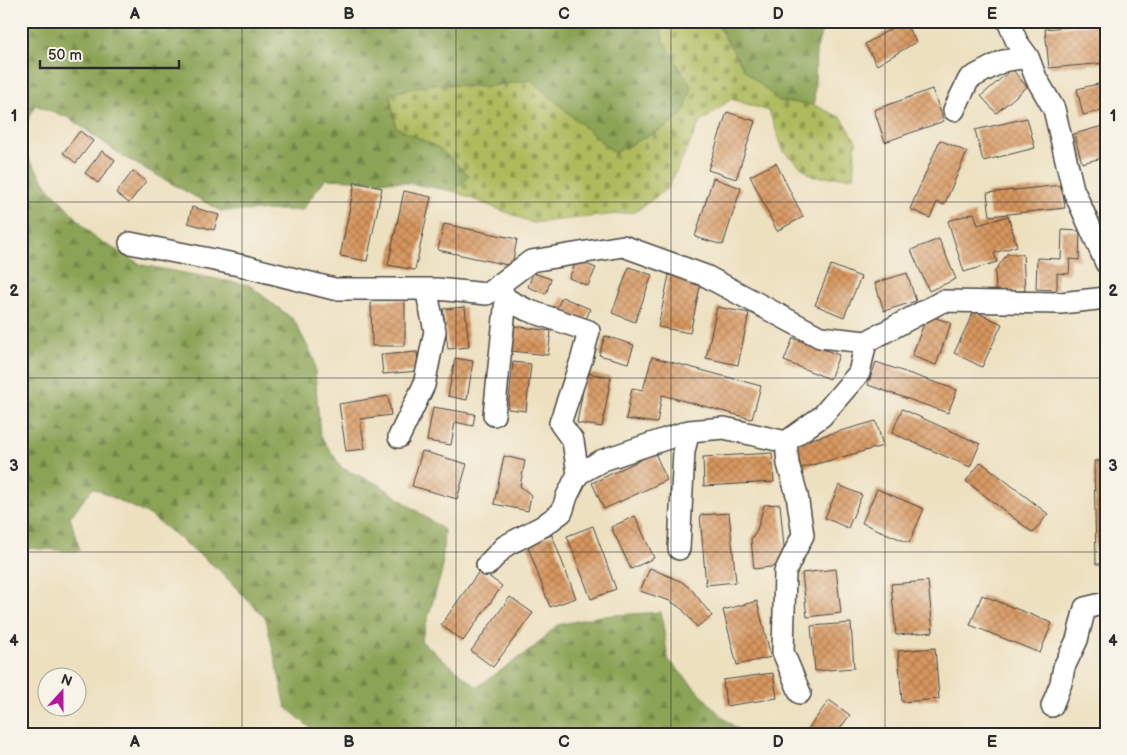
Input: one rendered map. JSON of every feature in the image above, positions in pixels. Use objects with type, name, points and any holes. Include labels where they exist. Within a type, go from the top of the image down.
[{"type":"street","points":[[1008,21],[1017,42],[1028,57],[1036,78],[1054,109],[1073,189],[1106,263]]},
{"type":"street","points":[[954,110],[969,79],[1003,61],[1028,57]]},
{"type":"street","points":[[130,243],[244,266],[334,288],[426,289],[487,294],[502,292],[531,261],[623,246],[706,276],[820,337],[866,342],[943,300],[1061,303],[1106,298]]},
{"type":"street","points":[[399,437],[424,385],[435,331],[426,289]]},
{"type":"street","points":[[494,416],[502,292]]},
{"type":"street","points":[[502,292],[528,310],[589,331],[560,423],[573,441],[578,474]]},
{"type":"street","points":[[487,565],[505,546],[543,526],[562,512],[567,496],[578,474],[603,460],[689,431],[724,428],[786,442],[822,416],[859,373],[866,342]]},
{"type":"street","points":[[679,548],[684,451],[689,431]]},
{"type":"street","points":[[786,442],[788,464],[797,495],[803,535],[785,572],[783,652],[800,693]]},
{"type":"street","points":[[1052,706],[1061,683],[1064,667],[1077,640],[1085,608],[1106,603]]},
{"type":"green space","points":[[21,21],[659,21],[664,42],[692,88],[683,114],[662,129],[614,153],[531,80],[485,87],[431,84],[390,94],[396,127],[439,148],[470,176],[453,191],[400,182],[325,179],[302,210],[221,211],[124,157],[69,118],[35,105],[21,135]]},
{"type":"green space","points":[[659,21],[715,21],[745,71],[779,101],[814,105],[842,118],[856,141],[853,177],[813,177],[784,152],[769,111],[731,99],[699,124],[668,188],[635,212],[533,223],[453,191],[470,176],[439,148],[396,127],[390,94],[431,84],[485,87],[531,80],[614,153],[662,129],[683,114],[692,88],[664,42]]},
{"type":"green space","points":[[715,21],[824,21],[816,52],[814,105],[779,101],[745,71]]},
{"type":"green space","points":[[21,148],[49,188],[95,238],[142,265],[249,285],[294,320],[314,359],[320,435],[342,468],[380,485],[444,530],[442,571],[421,641],[477,687],[532,649],[557,625],[601,616],[661,612],[668,659],[722,717],[744,734],[317,734],[286,707],[266,619],[218,569],[151,516],[93,488],[70,517],[80,551],[21,548]]},
{"type":"building","points":[[904,21],[916,42],[877,65],[865,44]]},
{"type":"building","points":[[1106,23],[1106,63],[1049,68],[1045,29]]},
{"type":"building","points":[[1012,69],[1027,87],[996,113],[981,96]]},
{"type":"building","points":[[1106,82],[1106,109],[1083,115],[1077,89]]},
{"type":"building","points":[[932,89],[944,121],[885,142],[874,110]]},
{"type":"building","points":[[727,112],[755,121],[736,179],[708,170]]},
{"type":"building","points":[[1027,118],[1035,148],[983,161],[975,130]]},
{"type":"building","points":[[1106,125],[1106,157],[1082,163],[1074,134]]},
{"type":"building","points":[[80,131],[93,141],[76,163],[63,153]]},
{"type":"building","points":[[940,140],[967,152],[944,205],[937,202],[930,218],[910,209]]},
{"type":"building","points":[[102,151],[115,160],[98,183],[85,173]]},
{"type":"building","points":[[776,163],[803,217],[777,231],[750,176]]},
{"type":"building","points":[[133,171],[146,181],[129,203],[116,193]]},
{"type":"building","points":[[713,178],[741,188],[723,245],[695,237]]},
{"type":"building","points":[[355,182],[382,188],[367,261],[340,256]]},
{"type":"building","points":[[1062,185],[1065,208],[990,216],[987,193]]},
{"type":"building","points":[[404,191],[431,197],[415,270],[388,265]]},
{"type":"building","points":[[192,207],[219,215],[214,230],[188,223]]},
{"type":"building","points":[[974,213],[978,225],[1008,216],[1017,246],[994,253],[997,262],[964,272],[948,221]]},
{"type":"building","points":[[444,224],[517,239],[512,266],[438,250]]},
{"type":"building","points":[[1062,230],[1080,231],[1079,260],[1070,259],[1069,274],[1057,273],[1057,290],[1036,289],[1037,258],[1061,259]]},
{"type":"building","points":[[939,239],[956,279],[929,291],[911,250]]},
{"type":"building","points":[[1007,254],[1023,254],[1025,291],[996,292],[995,271]]},
{"type":"building","points":[[577,260],[596,268],[588,286],[569,278]]},
{"type":"building","points":[[831,265],[861,277],[844,317],[815,305]]},
{"type":"building","points":[[629,267],[652,275],[635,322],[612,313]]},
{"type":"building","points":[[533,273],[551,279],[546,294],[528,287]]},
{"type":"building","points":[[907,273],[916,301],[884,311],[875,283]]},
{"type":"building","points":[[669,275],[701,282],[690,333],[658,327]]},
{"type":"building","points":[[562,297],[590,309],[585,322],[556,310]]},
{"type":"building","points":[[371,300],[405,300],[405,346],[372,346]]},
{"type":"building","points":[[465,307],[469,347],[448,349],[443,309]]},
{"type":"building","points":[[717,307],[749,313],[738,365],[706,358]]},
{"type":"building","points":[[974,311],[1002,324],[982,367],[954,353]]},
{"type":"building","points":[[927,315],[951,323],[936,365],[912,356]]},
{"type":"building","points":[[514,326],[551,331],[548,355],[511,351]]},
{"type":"building","points":[[605,336],[634,345],[628,363],[599,355]]},
{"type":"building","points":[[793,338],[839,355],[830,379],[784,361]]},
{"type":"building","points":[[417,352],[419,371],[383,374],[381,355]]},
{"type":"building","points":[[652,357],[761,386],[752,419],[662,395],[657,423],[626,419],[632,388],[643,390]]},
{"type":"building","points":[[455,358],[473,361],[467,400],[448,396]]},
{"type":"building","points":[[513,362],[531,364],[526,411],[508,409]]},
{"type":"building","points":[[876,362],[957,390],[948,413],[868,385]]},
{"type":"building","points":[[586,373],[611,377],[602,427],[577,423]]},
{"type":"building","points":[[388,396],[391,415],[360,419],[365,449],[346,451],[339,404]]},
{"type":"building","points":[[433,407],[475,414],[473,426],[455,422],[451,445],[427,441]]},
{"type":"building","points":[[902,409],[980,444],[970,467],[892,433]]},
{"type":"building","points":[[876,421],[883,446],[801,468],[794,444]]},
{"type":"building","points":[[422,451],[467,464],[457,499],[412,486]]},
{"type":"building","points":[[655,453],[667,480],[604,509],[592,483]]},
{"type":"building","points":[[772,453],[774,482],[704,486],[703,457]]},
{"type":"building","points":[[504,456],[525,461],[520,486],[531,495],[528,511],[494,504]]},
{"type":"building","points":[[1094,461],[1106,461],[1106,564],[1096,564]]},
{"type":"building","points":[[981,462],[1048,514],[1033,533],[966,481]]},
{"type":"building","points":[[839,485],[862,495],[848,528],[825,518]]},
{"type":"building","points":[[877,489],[924,509],[909,543],[862,523]]},
{"type":"building","points":[[780,504],[785,558],[778,566],[754,569],[751,539],[757,530],[764,505]]},
{"type":"building","points":[[729,513],[736,582],[706,585],[700,515]]},
{"type":"building","points":[[635,516],[654,558],[631,569],[611,527]]},
{"type":"building","points":[[593,526],[616,589],[591,599],[567,536]]},
{"type":"building","points":[[552,535],[576,598],[550,607],[527,544]]},
{"type":"building","points":[[650,568],[682,582],[692,590],[712,616],[697,627],[682,609],[670,601],[640,591]]},
{"type":"building","points":[[836,569],[841,613],[807,617],[802,573]]},
{"type":"building","points":[[480,570],[502,586],[463,641],[441,625]]},
{"type":"building","points":[[928,581],[933,632],[896,635],[891,584]]},
{"type":"building","points":[[982,595],[1052,623],[1040,653],[970,625]]},
{"type":"building","points":[[510,597],[533,613],[493,667],[471,651]]},
{"type":"building","points":[[757,601],[771,657],[737,665],[723,610]]},
{"type":"building","points":[[851,623],[854,668],[815,671],[811,626]]},
{"type":"building","points":[[935,648],[939,699],[902,702],[898,651]]},
{"type":"building","points":[[773,673],[777,698],[726,706],[723,680]]},
{"type":"building","points":[[829,700],[850,715],[836,734],[814,734],[808,729]]}]
